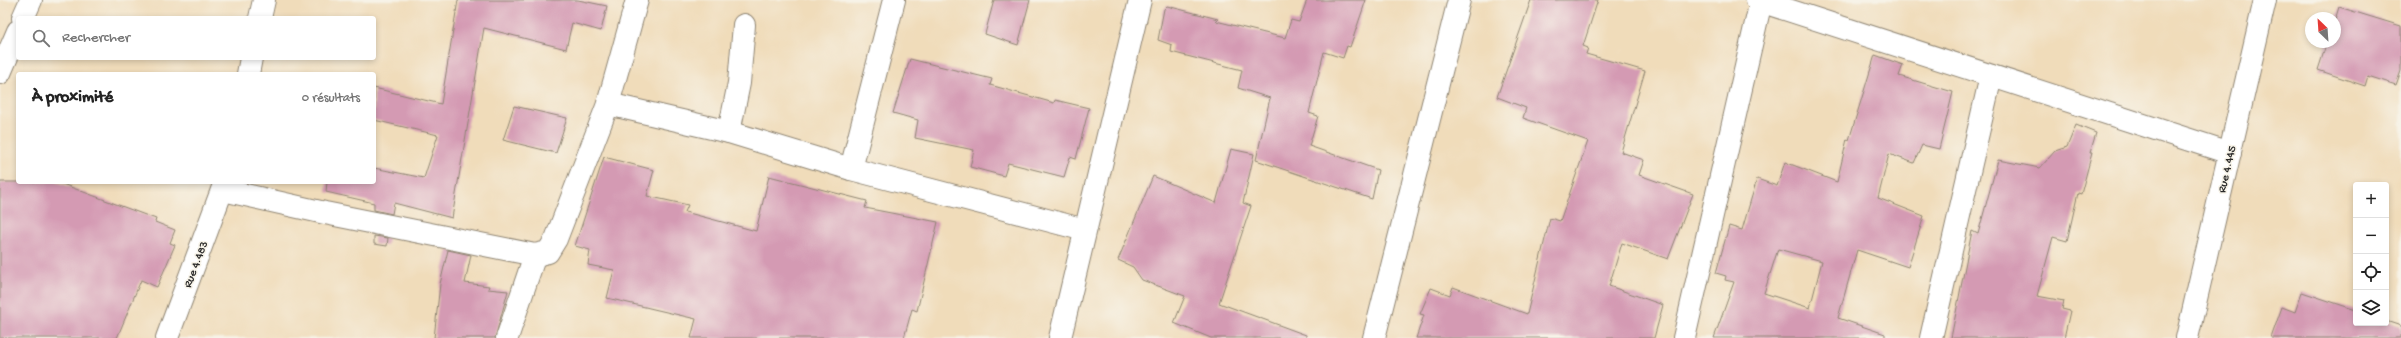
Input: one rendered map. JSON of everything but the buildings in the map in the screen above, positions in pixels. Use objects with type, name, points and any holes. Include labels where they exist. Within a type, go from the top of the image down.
[{"type":"street","points":[[24,16],[31,0]]},
{"type":"street","points":[[260,16],[264,0]]},
{"type":"street","points":[[224,186],[318,212],[535,256],[548,252],[556,239],[608,104],[637,0]]},
{"type":"street","points":[[850,169],[894,0]]},
{"type":"street","points":[[1060,338],[1140,0]]},
{"type":"street","points":[[1374,338],[1459,0]]},
{"type":"street","name":"Rue 4.445","points":[[2187,338],[2265,0]]},
{"type":"street","points":[[1684,338],[1759,1],[2230,153]]},
{"type":"street","points":[[728,132],[739,83],[744,25]]},
{"type":"street","points":[[0,73],[16,36]]},
{"type":"street","points":[[248,72],[252,60]]},
{"type":"street","points":[[1931,338],[1991,76]]},
{"type":"street","points":[[608,104],[728,132],[850,169],[1085,230]]},
{"type":"street","name":"Rue 4.483","points":[[167,338],[224,186]]},
{"type":"street","points":[[507,338],[535,256]]}]
